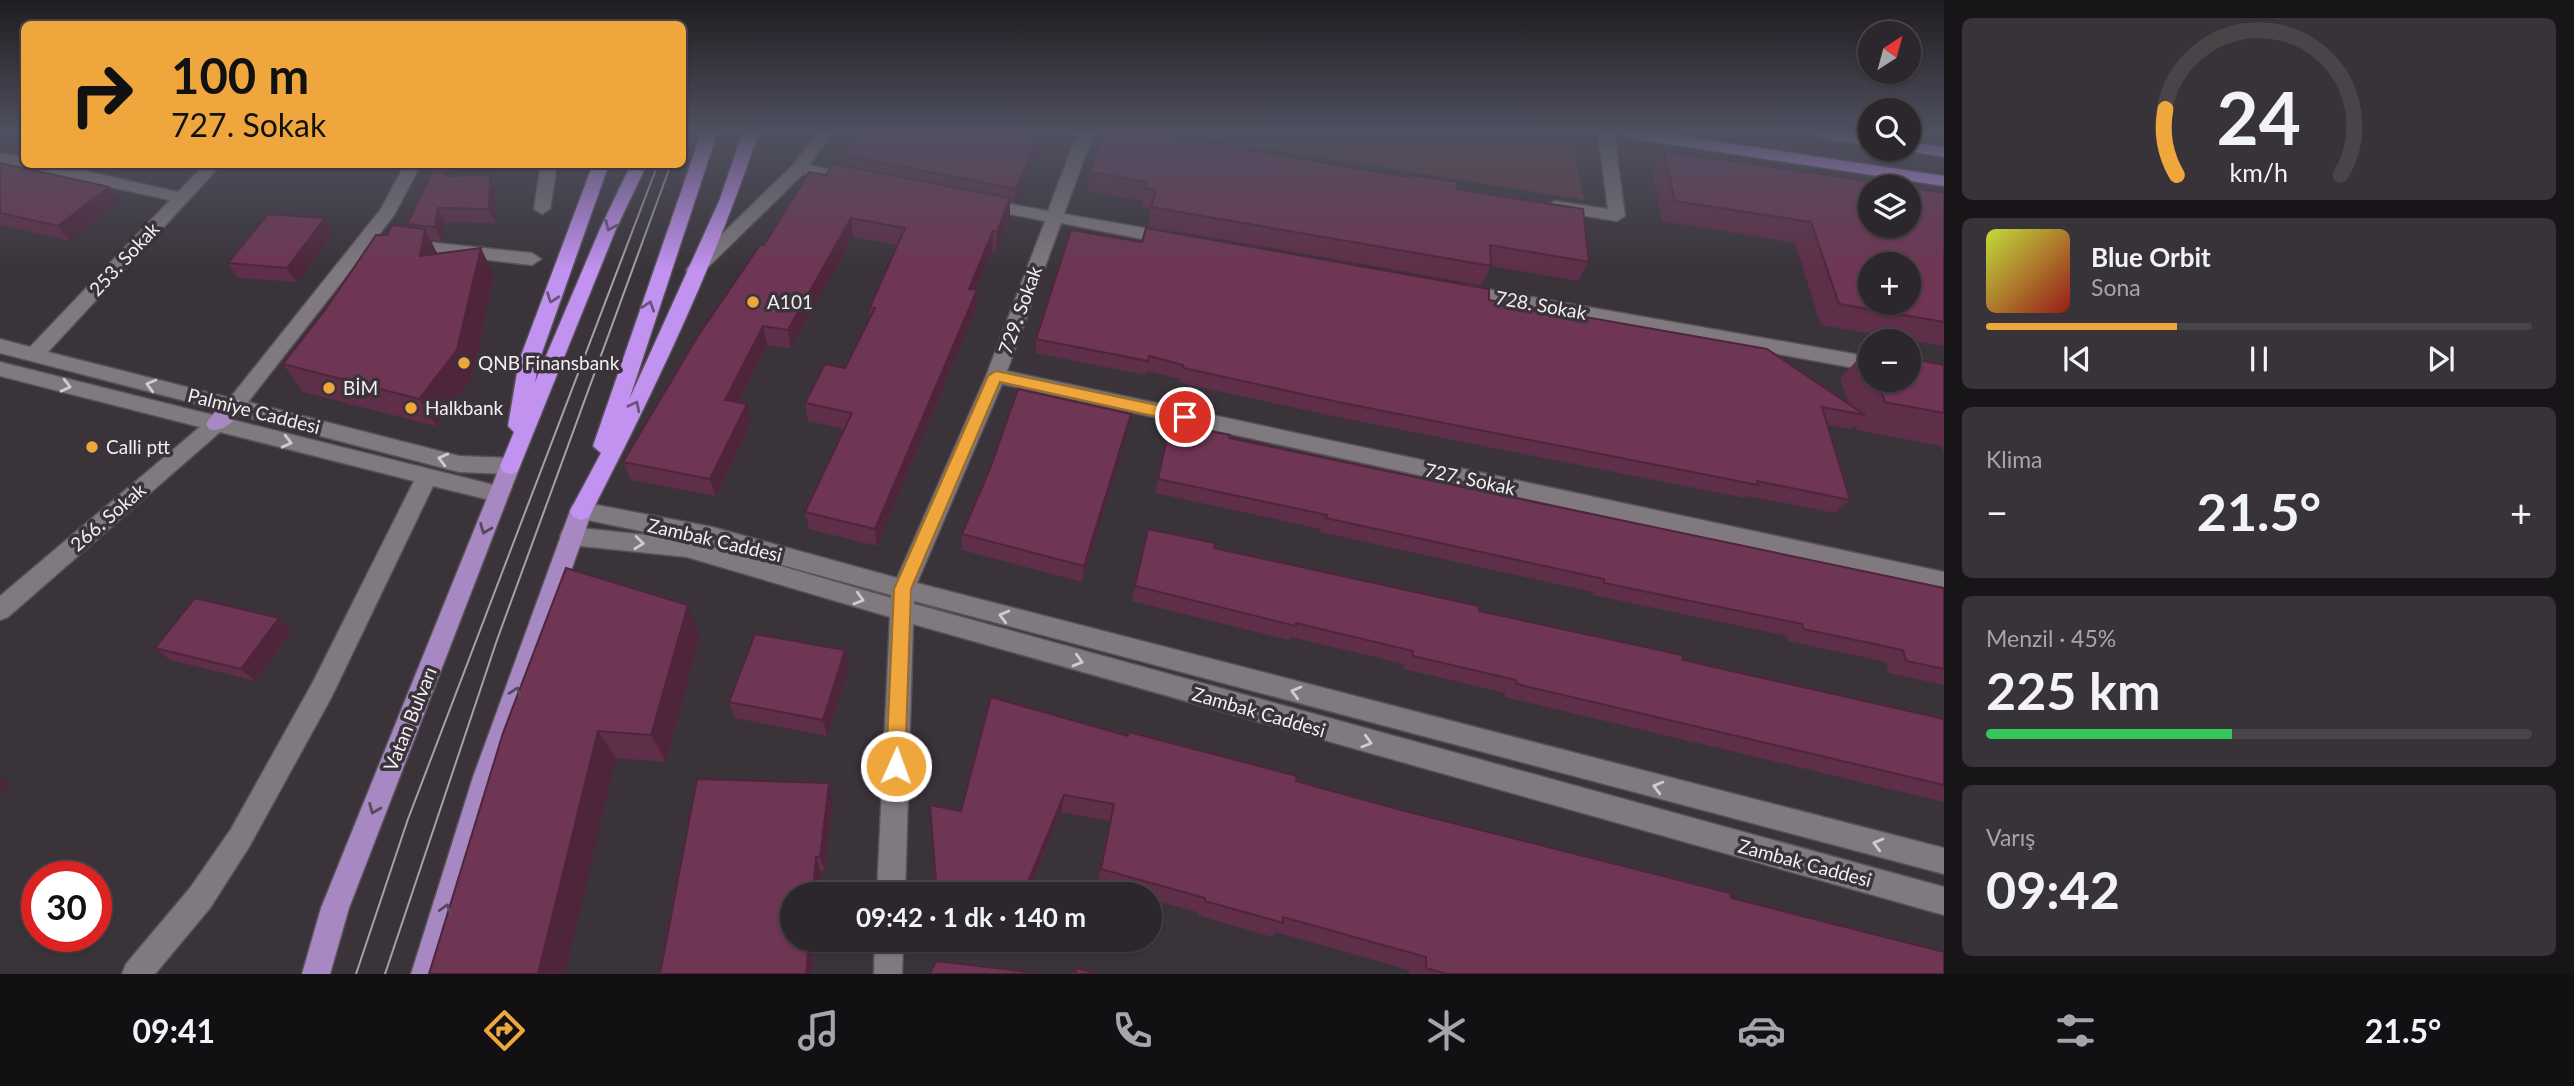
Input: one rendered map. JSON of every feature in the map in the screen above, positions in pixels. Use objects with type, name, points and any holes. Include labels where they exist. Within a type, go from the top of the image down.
[{"type":"highway","points":[[510,466],[529,361],[595,179]]},
{"type":"highway","points":[[510,466],[608,229],[632,179]]},
{"type":"highway","points":[[581,511],[694,179]]},
{"type":"highway","points":[[581,511],[647,383],[736,179]]},
{"type":"main road","points":[[216,424],[234,406]]},
{"type":"main road","name":"Vatan Bulvarı","points":[[316,974],[335,908],[510,466]]},
{"type":"main road","points":[[425,974],[486,777],[581,511]]},
{"type":"street","points":[[100,179],[182,198]]},
{"type":"street","name":"253. Sokak","points":[[35,354],[199,179]]},
{"type":"street","points":[[234,406],[388,211],[405,179]]},
{"type":"street","points":[[542,209],[547,179]]},
{"type":"street","points":[[695,270],[787,179]]},
{"type":"street","points":[[858,179],[866,181]]},
{"type":"street","name":"729. Sokak","points":[[891,882],[902,600],[996,376],[1068,179]]},
{"type":"street","points":[[1536,203],[1617,216],[1612,179]]},
{"type":"street","points":[[960,200],[1190,242]]},
{"type":"street","points":[[364,241],[532,259]]},
{"type":"street","name":"728. Sokak","points":[[1449,289],[1858,362]]},
{"type":"street","name":"Palmiye Caddesi","points":[[0,345],[459,464],[510,466]]},
{"type":"street","name":"Palmiye Caddesi","points":[[5,376],[216,424],[498,495]]},
{"type":"street","name":"727. Sokak","points":[[996,376],[1944,581]]},
{"type":"street","name":"266. Sokak","points":[[0,610],[216,424]]},
{"type":"street","points":[[136,974],[200,898],[240,838],[322,690],[427,477]]},
{"type":"street","name":"Zambak Caddesi","points":[[581,511],[712,536],[902,600],[1944,901]]},
{"type":"street","name":"Zambak Caddesi","points":[[571,536],[687,548],[1944,861]]},
{"type":"street","points":[[888,974],[889,952]]},
{"type":"shaded area","points":[[1458,179],[1580,179],[1584,200]]},
{"type":"building","points":[[0,179],[75,179],[109,187],[58,226],[0,213]]},
{"type":"building","points":[[429,179],[490,179],[489,209],[438,208],[435,227],[407,224]]},
{"type":"building","points":[[804,179],[913,179],[1010,198],[997,232],[993,231],[969,289],[977,290],[875,529],[805,512],[852,413],[805,403],[825,364],[845,368],[875,308],[870,307],[905,228],[851,218],[788,330],[763,326],[725,400],[747,404],[710,479],[623,462],[698,336],[760,245],[764,245]]},
{"type":"building","points":[[967,179],[1020,179],[1016,189]]},
{"type":"building","points":[[1132,179],[1440,179],[1457,182],[1457,189],[1583,209],[1589,262],[1490,245],[1491,266],[1151,207],[1156,190],[1145,188],[1147,182]]},
{"type":"building","points":[[1670,179],[1858,180],[1858,238],[1921,238],[1921,190],[1944,193],[1944,322],[1903,315],[1921,315],[1921,252],[1858,252],[1858,307],[1839,304],[1811,222],[1675,201]]},
{"type":"building","points":[[268,214],[325,218],[287,268],[228,263]]},
{"type":"building","points":[[392,225],[425,229],[420,256],[481,248],[457,350],[419,399],[283,364],[325,310],[376,235],[387,235]]},
{"type":"building","points":[[1146,228],[1489,289],[1489,300],[1767,349],[1865,415],[1822,407],[1850,500],[1757,481],[1758,485],[1343,403],[1183,368],[1183,365],[1149,356],[1148,361],[1036,339],[1071,230],[1142,242]]},
{"type":"building","points":[[1921,360],[1944,365],[1944,413],[1885,402],[1881,392],[1921,392]]},
{"type":"building","points":[[1018,389],[1131,414],[1084,566],[962,534],[990,469]]},
{"type":"building","points":[[1170,425],[1230,435],[1229,438],[1944,588],[1944,669],[1906,661],[1903,650],[1803,629],[1802,624],[1604,583],[1604,579],[1158,479]]},
{"type":"building","points":[[1148,529],[1215,543],[1214,548],[1479,606],[1479,611],[1682,655],[1683,660],[1944,719],[1944,785],[1517,684],[1516,680],[1413,656],[1413,651],[1296,623],[1296,626],[1135,586]]},
{"type":"building","points":[[566,568],[688,605],[651,735],[598,731],[538,974],[429,974],[503,733]]},
{"type":"building","points":[[195,598],[279,618],[241,669],[155,648]]},
{"type":"building","points":[[755,634],[845,650],[823,720],[729,702]]},
{"type":"building","points":[[991,697],[1128,736],[1129,732],[1297,776],[1296,781],[1401,810],[1730,893],[1731,898],[1944,952],[1944,974],[1447,974],[1426,968],[1426,957],[1283,917],[1283,923],[1205,901],[1205,898],[1162,886],[1162,882],[1148,882],[1101,869],[1114,804],[1064,795],[1028,882],[936,882],[930,805],[961,811]]},
{"type":"building","points":[[697,779],[829,783],[820,857],[816,857],[814,882],[780,882],[780,952],[808,952],[806,974],[660,974]]},
{"type":"building","points":[[936,961],[1036,973],[930,974]]},
{"type":"building","points":[[1077,968],[1097,974],[1075,974]]},
{"type":"tram line","points":[[356,974],[408,819],[652,179]]},
{"type":"tram line","points":[[385,974],[497,640],[665,179]]},
{"type":"place","name":"A101","points":[[753,302]]},
{"type":"place","name":"QNB Finansbank","points":[[464,363]]},
{"type":"place","name":"BİM","points":[[329,388]]},
{"type":"place","name":"Halkbank","points":[[411,408]]},
{"type":"place","name":"Calli ptt","points":[[92,447]]},
{"type":"route","points":[[896,766],[903,589],[996,376],[1185,417]]}]
